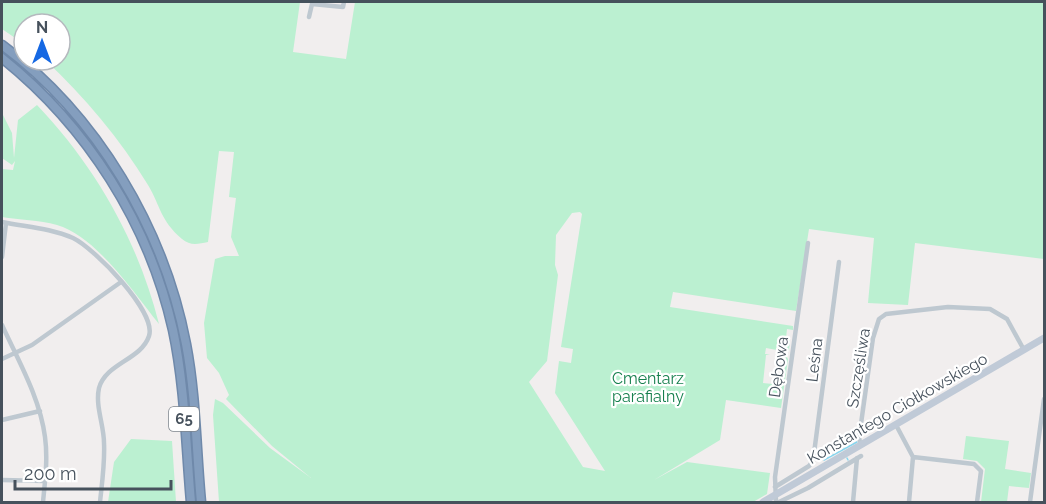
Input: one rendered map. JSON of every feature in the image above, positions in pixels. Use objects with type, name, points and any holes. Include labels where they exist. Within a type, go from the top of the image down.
[{"type":"highway","name":"65","points":[[2,45],[32,70],[76,116],[114,167],[143,218],[167,276],[186,343],[201,502]]},
{"type":"highway","name":"65","points":[[2,58],[33,85],[68,122],[105,171],[136,225],[157,276],[174,335],[181,384],[191,502]]},
{"type":"highway","points":[[68,122],[76,116]]},
{"type":"highway","points":[[174,335],[180,346],[184,347],[186,343]]},
{"type":"street","points":[[309,17],[312,4],[343,7],[344,2]]},
{"type":"street","points":[[2,257],[4,223],[44,229],[73,238],[99,256],[147,317],[150,330],[148,339],[110,371],[99,388],[104,442],[100,502]]},
{"type":"street","name":"Dębowa","points":[[777,497],[779,444],[808,243]]},
{"type":"street","name":"Leśna","points":[[777,497],[813,461],[838,262]]},
{"type":"street","points":[[2,359],[32,345],[121,282]]},
{"type":"street","name":"Szczęśliwa","points":[[861,445],[859,438],[873,338],[879,319],[886,314],[948,307],[990,309],[1007,319],[1024,350]]},
{"type":"street","points":[[2,325],[40,411],[47,450],[43,502]]},
{"type":"street","name":"Konstantego Ciołkowskiego","points":[[763,502],[777,497],[896,424],[1044,338]]},
{"type":"street","points":[[1030,502],[1044,399]]},
{"type":"street","points":[[2,420],[40,411]]},
{"type":"street","points":[[896,424],[913,458],[909,502]]},
{"type":"street","points":[[777,497],[808,488],[859,457],[853,502]]},
{"type":"street","points":[[913,458],[974,464],[981,471],[977,502]]},
{"type":"street","points":[[2,480],[45,481]]},
{"type":"green space","name":"Cmentarz parafialny","points":[[2,2],[300,2],[293,52],[346,59],[355,2],[1044,2],[1044,259],[915,243],[908,305],[868,303],[874,238],[809,229],[796,311],[673,292],[670,307],[793,326],[793,330],[787,329],[786,338],[790,339],[787,352],[766,348],[765,354],[770,354],[766,355],[763,383],[782,385],[786,358],[782,356],[786,356],[788,359],[781,408],[726,400],[720,440],[654,480],[687,462],[770,473],[767,494],[753,502],[219,502],[213,415],[215,399],[223,403],[270,448],[311,478],[272,446],[226,399],[229,395],[219,373],[207,358],[204,323],[215,259],[239,256],[231,237],[236,198],[229,197],[234,152],[219,151],[208,242],[188,243],[165,219],[148,185],[114,135],[57,72],[72,72],[72,12],[12,12],[12,36],[2,29]],"holes":[[[580,212],[582,214],[561,347],[573,349],[571,363],[559,361],[555,393],[605,471],[583,467],[529,382],[547,361],[558,275],[555,265],[556,235],[572,213]]]},
{"type":"green space","points":[[37,105],[78,154],[112,207],[139,263],[159,324],[100,253],[72,231],[43,222],[2,217],[2,169],[13,170],[15,161],[12,165],[2,158],[2,113],[12,133],[14,158],[18,120]]},
{"type":"green space","points":[[181,352],[183,352],[197,502],[194,502]]},
{"type":"green space","points":[[966,436],[1009,441],[1005,469],[1031,473],[1029,488],[1009,486],[1007,502],[981,502],[985,469],[977,461],[963,459]]},
{"type":"green space","points":[[131,439],[172,441],[176,502],[108,502],[114,462]]},
{"type":"waterway","points":[[824,460],[857,442]]}]
